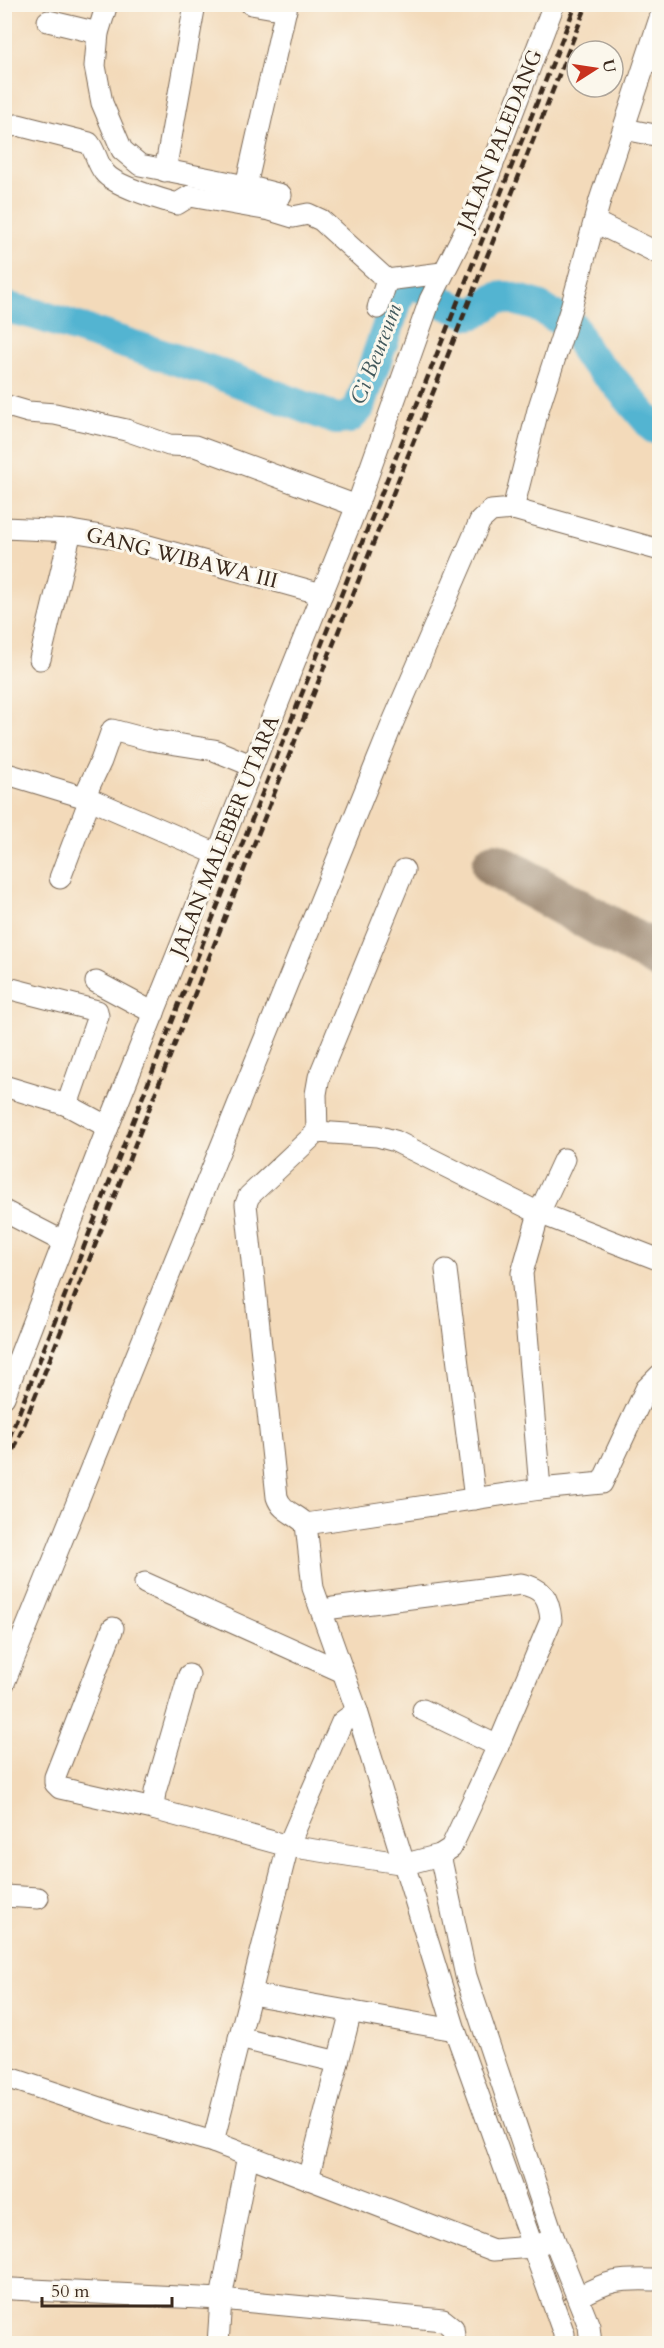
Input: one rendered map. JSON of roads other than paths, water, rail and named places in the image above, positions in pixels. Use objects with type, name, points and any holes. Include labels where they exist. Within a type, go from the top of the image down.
[{"type":"street","points":[[107,4],[98,33],[95,66],[102,103],[122,150],[140,165],[281,195]]},
{"type":"street","points":[[165,171],[195,4]]},
{"type":"street","points":[[246,186],[287,8],[251,4]]},
{"type":"street","name":"JALAN PALEDANG","points":[[437,285],[475,211],[554,4]]},
{"type":"street","points":[[513,509],[538,410],[660,18]]},
{"type":"street","points":[[48,21],[98,33]]},
{"type":"street","points":[[4,127],[18,125],[88,143],[93,148],[104,173],[145,195],[177,204],[190,196],[270,210],[293,217],[308,214],[321,220],[387,280],[437,285]]},
{"type":"street","points":[[624,129],[660,136]]},
{"type":"street","points":[[595,222],[660,254]]},
{"type":"street","points":[[378,308],[387,280]]},
{"type":"street","name":"JALAN MALEBER UTARA","points":[[4,1397],[14,1345],[64,1242],[357,506],[437,285]]},
{"type":"street","points":[[4,405],[28,412],[55,414],[126,430],[169,445],[195,446],[357,506]]},
{"type":"street","points":[[4,1683],[389,733],[480,521],[491,511],[513,509],[660,550]]},
{"type":"street","name":"GANG WIBAWA III","points":[[4,528],[71,531],[131,541],[322,594]]},
{"type":"street","points":[[39,659],[71,531]]},
{"type":"street","points":[[60,878],[111,730],[150,740],[214,750],[253,766]]},
{"type":"street","points":[[4,773],[87,798],[217,854]]},
{"type":"street","points":[[317,1132],[316,1094],[320,1077],[404,870]]},
{"type":"street","points":[[96,982],[154,1013]]},
{"type":"street","points":[[4,987],[97,1011],[98,1016],[67,1105]]},
{"type":"street","points":[[4,1086],[67,1105],[108,1127]]},
{"type":"street","points":[[564,2339],[455,2030],[406,1864],[357,1711],[314,1588],[306,1524],[298,1516],[285,1511],[280,1506],[277,1497],[245,1211],[249,1196],[317,1132],[377,1136],[394,1141],[539,1213],[660,1260]]},
{"type":"street","points":[[540,1489],[522,1273],[539,1213],[564,1159]]},
{"type":"street","points":[[4,1211],[64,1242]]},
{"type":"street","points":[[446,1270],[475,1498]]},
{"type":"street","points":[[306,1524],[475,1498],[602,1483],[646,1389],[660,1376]]},
{"type":"street","points":[[145,1583],[343,1672]]},
{"type":"street","points":[[113,1628],[55,1777],[55,1783],[60,1788],[153,1809],[288,1846],[406,1864],[440,1855],[451,1848],[498,1746],[550,1620],[550,1608],[543,1594],[534,1586],[521,1584],[333,1608]]},
{"type":"street","points":[[153,1809],[155,1791],[189,1675]]},
{"type":"street","points":[[423,1710],[498,1746]]},
{"type":"street","points":[[213,2142],[288,1846],[342,1722],[357,1711]]},
{"type":"street","points":[[440,1855],[466,1976],[554,2238],[589,2326],[591,2343]]},
{"type":"street","points":[[4,1896],[38,1898]]},
{"type":"street","points":[[251,1994],[455,2030]]},
{"type":"street","points":[[308,2179],[351,2011]]},
{"type":"street","points":[[239,2038],[338,2062]]},
{"type":"street","points":[[4,2076],[124,2116],[213,2142],[493,2250],[532,2247],[554,2238]]},
{"type":"street","points":[[218,2343],[222,2299],[248,2155]]},
{"type":"street","points":[[579,2297],[601,2284],[621,2279],[653,2280]]},
{"type":"street","points":[[12,2289],[222,2299],[443,2320],[453,2328],[455,2343]]},
{"type":"waterway","name":"Ci Beureum","points":[[4,307],[35,314],[214,372],[336,419],[349,418],[359,408],[401,289],[405,285],[414,284],[430,290],[444,303],[471,314],[497,298],[507,297],[535,305],[573,327],[587,354],[615,382],[654,428],[660,429]]},
{"type":"railway","points":[[4,1451],[208,930],[576,4]]},
{"type":"railway","points":[[4,1475],[587,4]]}]
